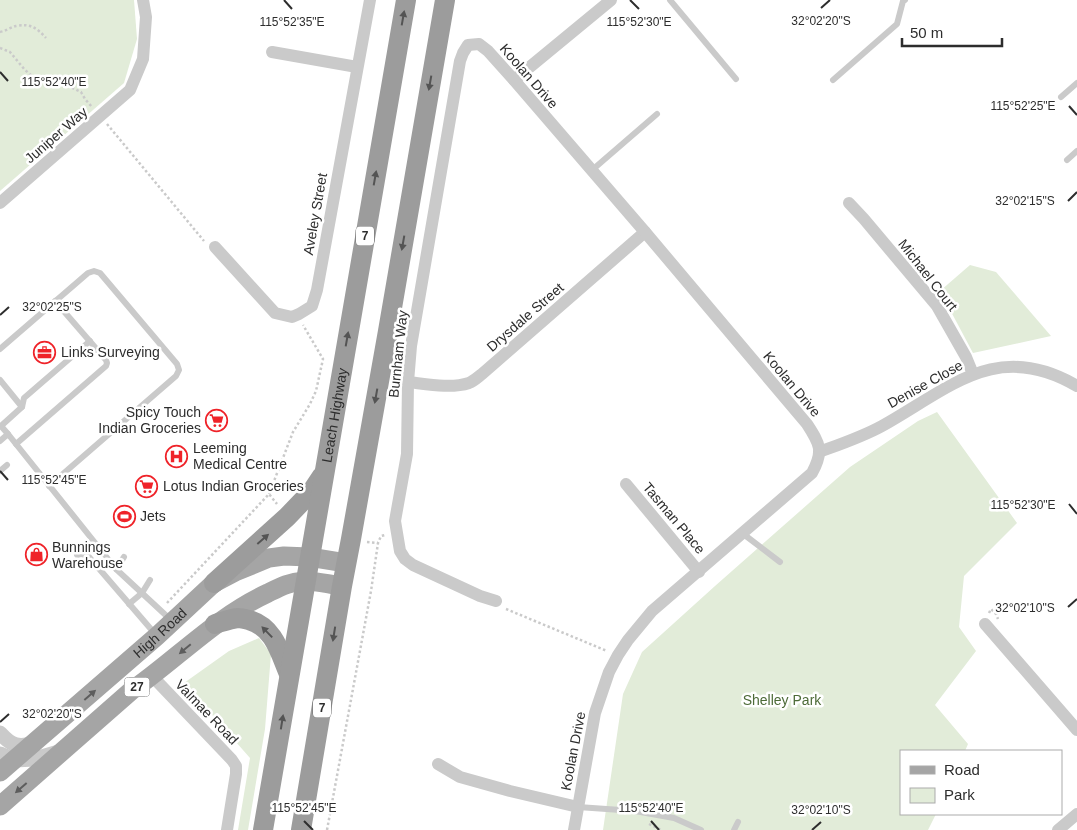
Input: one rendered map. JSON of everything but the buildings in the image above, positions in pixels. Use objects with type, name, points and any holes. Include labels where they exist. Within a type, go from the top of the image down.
[{"type":"highway","name":"Leach Highway","points":[[263,830],[406,0]]},
{"type":"highway","name":"7","points":[[301,830],[444,0]]},
{"type":"highway","name":"27","points":[[214,584],[287,517],[312,491],[324,473]]},
{"type":"highway","name":"27","points":[[215,624],[239,618],[255,622],[264,627],[277,644],[289,674]]},
{"type":"main road","name":"High Road","points":[[5,762],[35,743],[157,636],[167,616],[214,584],[235,572],[269,558],[284,556],[309,557],[346,563]]},
{"type":"main road","name":"High Road","points":[[0,806],[131,691],[215,624],[253,600],[284,584],[306,580],[342,586]]},
{"type":"street","name":"Juniper Way","points":[[0,203],[130,90],[143,59],[146,17],[143,0]]},
{"type":"street","name":"Aveley Street","points":[[299,314],[312,306],[317,290],[370,0]]},
{"type":"street","points":[[514,80],[611,0]]},
{"type":"street","name":"Koolan Drive","points":[[463,53],[468,44],[479,44],[514,80],[807,424],[816,439],[819,452],[818,462],[812,473],[652,611],[618,655],[609,672],[595,713],[574,830]]},
{"type":"street","points":[[272,52],[357,67]]},
{"type":"street","name":"Burnham Way","points":[[463,53],[460,61],[411,346],[408,382],[407,454],[395,521],[400,551],[405,559],[480,596],[496,601]]},
{"type":"street","name":"Michael Court","points":[[849,203],[937,306],[966,357],[973,374]]},
{"type":"street","name":"Drysdale Street","points":[[408,382],[441,386],[471,382],[645,232]]},
{"type":"street","points":[[215,248],[275,313],[292,317],[299,314]]},
{"type":"street","name":"Denise Close","points":[[819,452],[857,438],[882,426],[973,374],[1011,366],[1025,367],[1043,370],[1062,377],[1077,386]]},
{"type":"street","name":"Tasman Place","points":[[626,484],[699,572]]},
{"type":"street","points":[[985,624],[1077,730]]},
{"type":"street","name":"Valmae Road","points":[[152,676],[236,766],[227,830]]},
{"type":"street","points":[[0,733],[15,746],[35,743]]},
{"type":"street","points":[[5,762],[35,758],[63,751]]},
{"type":"street","points":[[438,764],[460,777],[578,807]]},
{"type":"street","points":[[1058,830],[1077,814]]},
{"type":"lane","points":[[670,0],[736,78]]},
{"type":"lane","points":[[833,80],[897,24],[905,0]]},
{"type":"lane","points":[[1061,97],[1077,83]]},
{"type":"lane","points":[[591,172],[657,114]]},
{"type":"lane","points":[[1068,160],[1077,151]]},
{"type":"lane","points":[[0,349],[88,273],[94,271],[100,273],[177,364],[179,370],[176,376],[49,486]]},
{"type":"lane","points":[[16,444],[106,366],[107,363],[55,301]]},
{"type":"lane","points":[[90,341],[24,398],[22,407],[1,426],[116,569],[167,616]]},
{"type":"lane","points":[[0,380],[22,407]]},
{"type":"lane","points":[[0,440],[8,434]]},
{"type":"lane","points":[[0,471],[7,465]]},
{"type":"lane","points":[[742,533],[780,562]]},
{"type":"lane","points":[[77,555],[86,554],[90,556],[157,636]]},
{"type":"lane","points":[[116,569],[124,557]]},
{"type":"lane","points":[[129,604],[142,593],[150,580]]},
{"type":"lane","points":[[578,807],[669,814],[700,830]]},
{"type":"lane","points":[[734,830],[738,822]]},
{"type":"path","points":[[0,32],[15,26],[30,25],[40,31],[46,38]]},
{"type":"path","points":[[0,48],[10,52],[32,76],[66,85],[81,92],[203,240],[215,248]]},
{"type":"path","points":[[167,616],[268,494],[293,432],[316,391],[323,358],[306,331],[299,314]]},
{"type":"path","points":[[268,494],[281,510]]},
{"type":"path","points":[[327,830],[378,544],[381,536],[386,534],[396,535]]},
{"type":"path","points":[[351,540],[378,544]]},
{"type":"path","points":[[507,609],[618,655]]},
{"type":"green space","points":[[0,0],[134,0],[137,39],[124,83],[0,191]]},
{"type":"green space","points":[[970,265],[996,272],[1051,336],[973,353],[940,291]]},
{"type":"green space","name":"Shelley Park","points":[[937,412],[1017,523],[964,576],[959,627],[976,651],[935,705],[968,744],[965,750],[900,750],[900,815],[936,815],[928,830],[603,830],[623,694],[642,652],[850,467],[918,421]]},
{"type":"green space","points":[[259,638],[271,654],[265,729],[248,830],[238,830],[250,758],[184,683],[229,651]]},
{"type":"place","name":"Links Surveying","points":[[45,352]]},
{"type":"place","name":"Spicy Touch Indian Groceries","points":[[217,420]]},
{"type":"place","name":"Leeming Medical Centre","points":[[177,456]]},
{"type":"place","name":"Lotus Indian Groceries","points":[[147,486]]},
{"type":"place","name":"Jets","points":[[124,516]]},
{"type":"place","name":"Bunnings Warehouse","points":[[36,555]]}]
